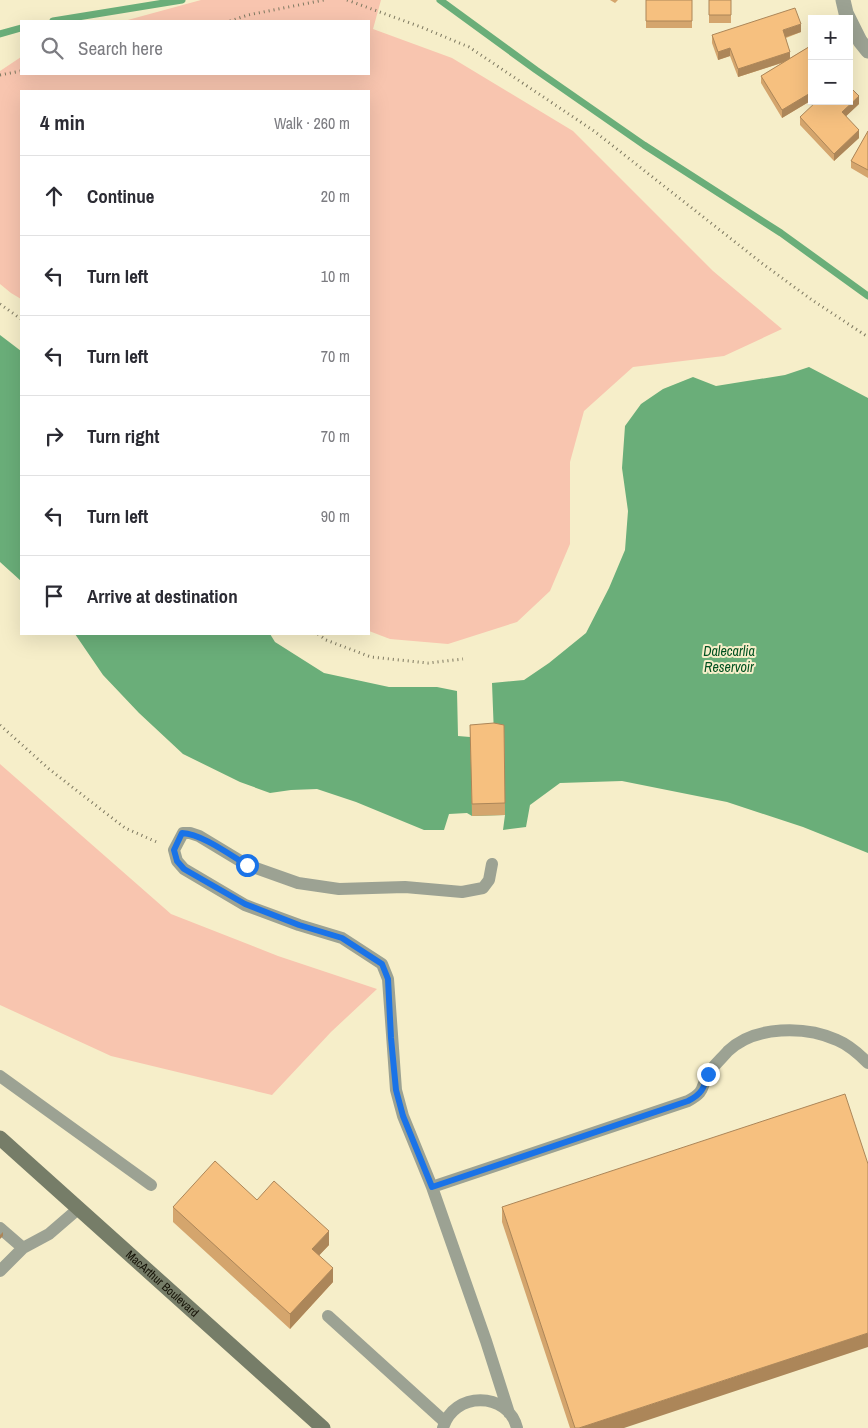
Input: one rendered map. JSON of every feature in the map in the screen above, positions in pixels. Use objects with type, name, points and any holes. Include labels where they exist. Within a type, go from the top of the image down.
[{"type":"main road","name":"MacArthur Boulevard","points":[[0,1138],[323,1428]]},
{"type":"street","points":[[843,0],[847,15]]},
{"type":"street","points":[[853,27],[868,50]]},
{"type":"lane","points":[[492,864],[489,880],[483,888],[462,892],[405,887],[339,889],[298,883],[247,865],[190,833],[182,833],[174,850],[177,861],[184,869],[245,904],[299,925],[342,938],[382,964],[388,979],[396,1090],[403,1116],[432,1187],[509,1413]]},
{"type":"lane","points":[[432,1187],[688,1101],[704,1088],[708,1074],[729,1050],[748,1037],[777,1030],[808,1031],[838,1040],[859,1054],[868,1063]]},
{"type":"lane","points":[[0,1076],[151,1186]]},
{"type":"lane","points":[[1,1267],[24,1248],[50,1234],[78,1209]]},
{"type":"lane","points":[[0,1228],[24,1248]]},
{"type":"lane","points":[[328,1316],[444,1425],[452,1412],[462,1404],[473,1400],[486,1400],[499,1404],[509,1413],[517,1428]]},
{"type":"path","points":[[233,20],[248,15],[324,0]]},
{"type":"path","points":[[348,0],[469,47],[594,131],[763,264],[812,300],[868,337]]},
{"type":"path","points":[[0,75],[20,71]]},
{"type":"path","points":[[0,304],[20,318]]},
{"type":"path","points":[[319,635],[326,640],[371,657],[428,663],[463,659]]},
{"type":"path","points":[[0,725],[49,769],[125,828],[174,850]]},
{"type":"shaded area","points":[[201,0],[381,0],[373,29],[452,58],[573,131],[713,271],[782,329],[724,356],[633,367],[584,411],[570,462],[570,544],[550,591],[517,622],[448,644],[390,639],[370,631],[370,90],[20,90],[20,298],[0,284],[0,71],[20,58],[20,75],[370,75],[370,20],[128,20]]},
{"type":"shaded area","points":[[0,764],[171,914],[278,956],[377,989],[331,1032],[272,1095],[111,1056],[0,1005]]},
{"type":"water","points":[[0,335],[20,350],[20,580],[0,562]]},
{"type":"water","name":"Dalecarlia Reservoir","points":[[809,367],[868,398],[868,853],[803,827],[727,802],[622,781],[560,783],[530,805],[526,827],[503,830],[505,815],[472,816],[467,813],[449,814],[444,830],[424,830],[356,802],[317,789],[270,793],[240,782],[183,754],[139,713],[103,675],[76,635],[271,635],[275,642],[324,673],[389,687],[437,687],[457,691],[458,736],[494,735],[492,683],[524,680],[549,663],[586,633],[609,588],[625,550],[628,511],[622,468],[625,426],[641,404],[663,389],[693,377],[716,386],[785,375]]},
{"type":"building","points":[[646,0],[692,0],[692,21],[646,21]]},
{"type":"building","points":[[709,0],[731,0],[731,15],[709,15]]},
{"type":"building","points":[[795,8],[801,24],[783,30],[790,52],[738,69],[730,48],[718,52],[712,35]]},
{"type":"building","points":[[808,47],[808,94],[782,110],[761,76]]},
{"type":"building","points":[[853,90],[859,96],[853,102]]},
{"type":"building","points":[[813,105],[849,105],[842,112],[859,130],[834,154],[800,117]]},
{"type":"building","points":[[868,131],[868,170],[851,161]]},
{"type":"building","points":[[494,723],[504,725],[505,803],[472,804],[470,725]]},
{"type":"building","points":[[845,1094],[868,1164],[868,1333],[575,1428],[502,1207]]},
{"type":"building","points":[[215,1161],[257,1200],[274,1181],[329,1231],[312,1249],[333,1268],[290,1314],[173,1207]]},
{"type":"waterway","points":[[59,20],[182,0]]},
{"type":"waterway","points":[[440,0],[644,145],[781,233],[868,296]]},
{"type":"waterway","points":[[0,34],[20,28]]},
{"type":"route","points":[[247,865],[190,833],[182,833],[174,850],[177,861],[184,869],[245,904],[299,925],[342,938],[382,964],[390,989],[391,1038],[396,1090],[403,1116],[432,1187],[688,1101],[704,1088],[708,1074]]}]
